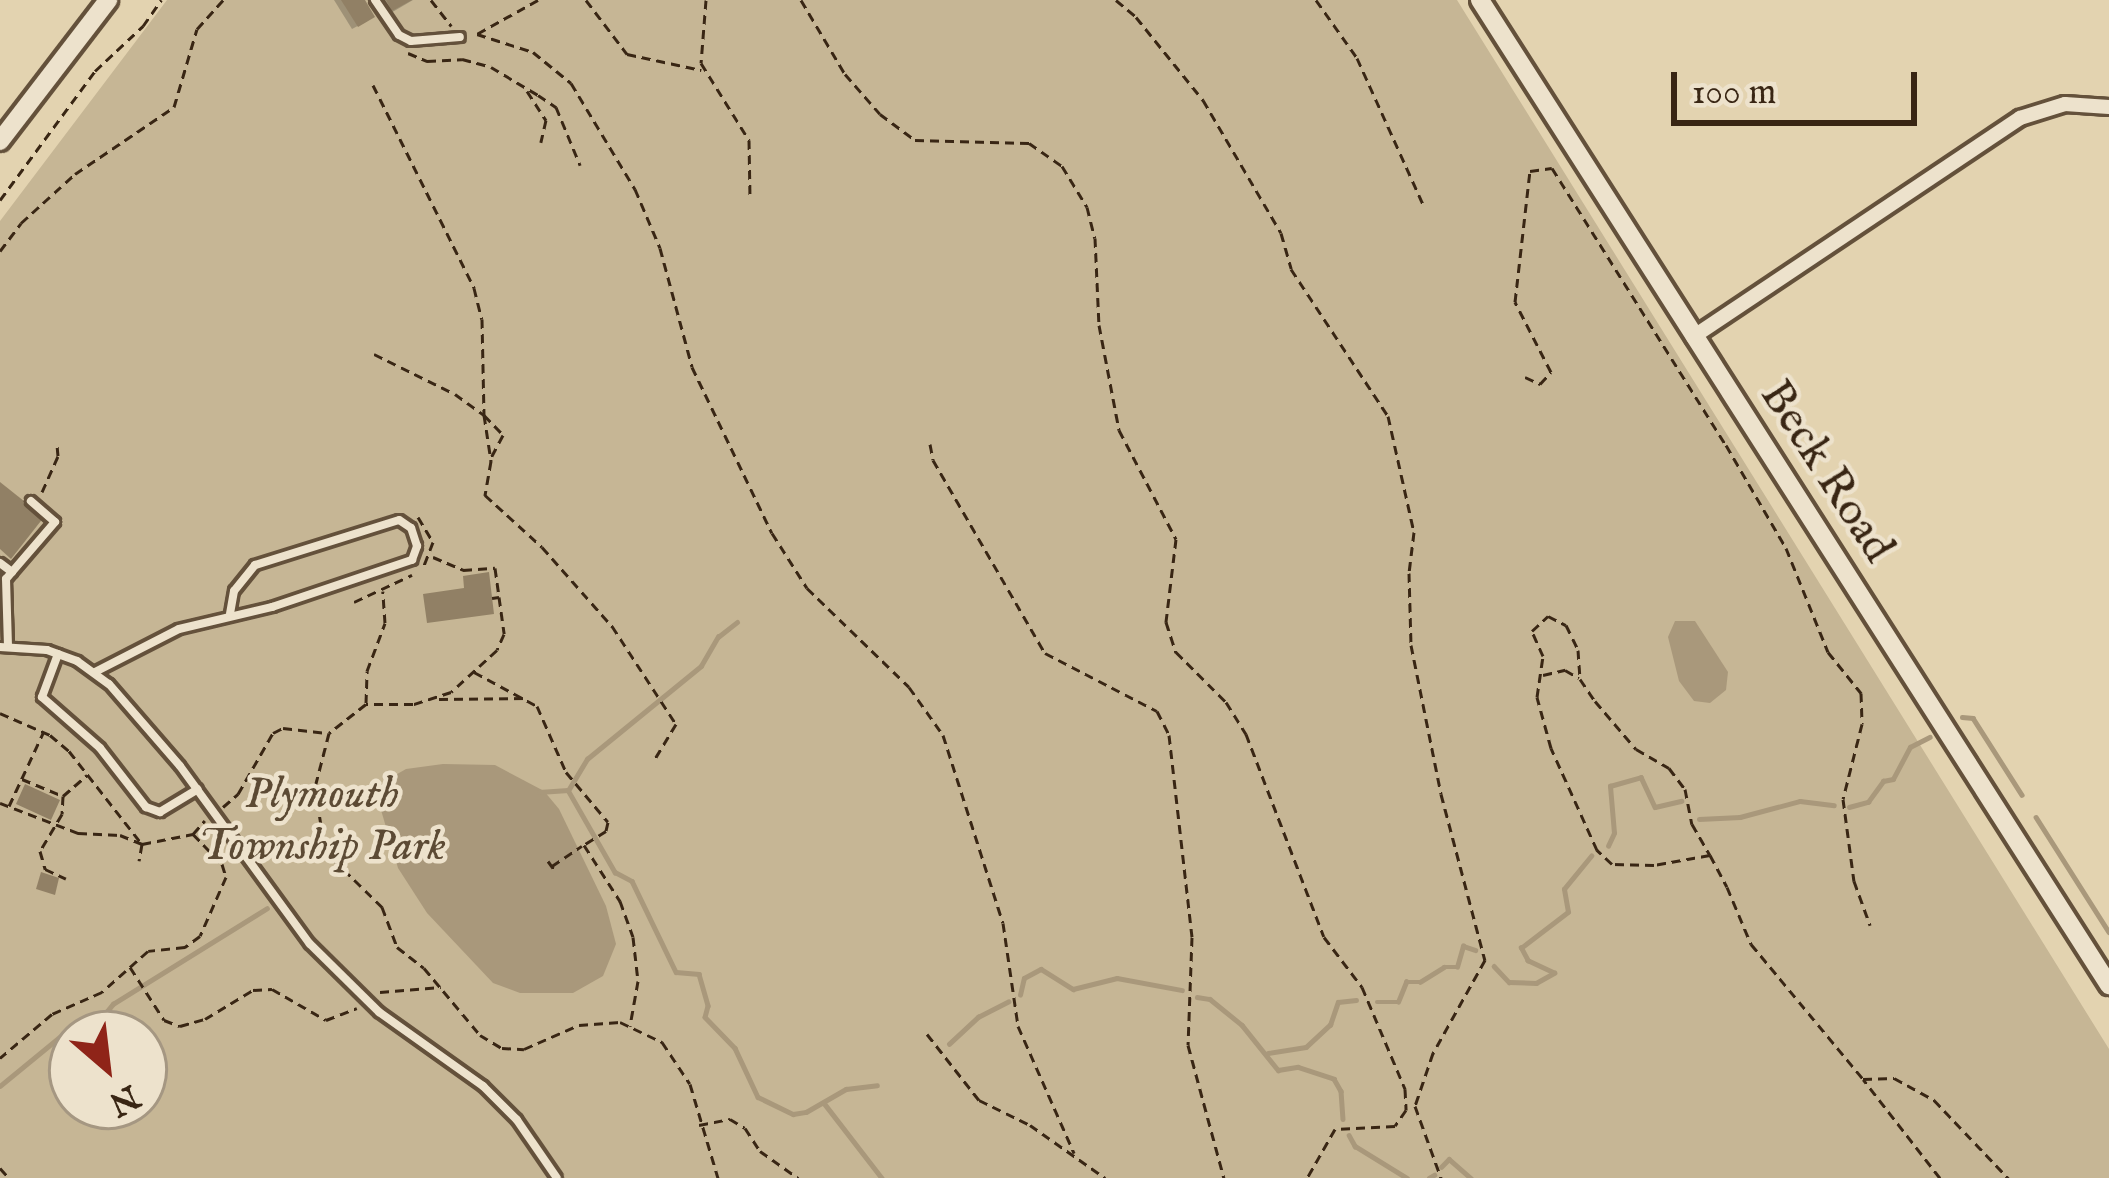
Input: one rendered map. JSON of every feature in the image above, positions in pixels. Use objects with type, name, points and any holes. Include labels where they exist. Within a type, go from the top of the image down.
[{"type":"main road","points":[[0,141],[108,0]]},
{"type":"main road","name":"Beck Road","points":[[1480,0],[2109,985]]},
{"type":"street","points":[[1694,337],[2020,118],[2065,104],[2109,107]]},
{"type":"lane","points":[[375,0],[399,35],[437,43],[460,37]]},
{"type":"lane","points":[[33,502],[55,521],[6,579],[4,646],[58,654],[95,672],[198,789],[310,944],[367,1001],[483,1086],[517,1120],[557,1178]]},
{"type":"lane","points":[[95,672],[178,629],[272,607],[412,560],[417,546],[411,528],[399,520],[255,565],[234,591],[230,614]]},
{"type":"lane","points":[[0,563],[12,572]]},
{"type":"lane","points":[[58,654],[42,697],[100,748],[146,807],[160,812],[198,789]]},
{"type":"path","points":[[0,200],[95,71],[143,26],[161,0]]},
{"type":"path","points":[[0,251],[21,223],[76,174],[174,106],[197,29],[223,0]]},
{"type":"path","points":[[430,0],[460,37],[477,34],[538,0]]},
{"type":"path","points":[[586,0],[627,54],[703,70]]},
{"type":"path","points":[[706,0],[703,70],[749,140],[750,197]]},
{"type":"path","points":[[801,0],[845,74],[880,114],[915,140],[1028,143],[1062,166],[1087,207],[1095,238],[1099,325],[1119,430],[1176,539],[1166,622],[1176,652],[1226,702],[1246,734],[1324,937],[1362,987],[1405,1089],[1406,1110],[1394,1126],[1335,1129],[1307,1178]]},
{"type":"path","points":[[1116,0],[1136,16],[1203,100],[1281,233],[1291,269],[1388,416],[1414,532],[1409,573],[1412,645],[1441,794],[1485,960],[1432,1053],[1415,1106],[1441,1178]]},
{"type":"path","points":[[1316,0],[1357,58],[1423,204]]},
{"type":"path","points":[[477,34],[533,52],[571,83],[635,189],[660,248],[692,367],[772,533],[807,588],[909,687],[943,735],[1003,922],[1018,1026],[1074,1153]]},
{"type":"path","points":[[399,35],[410,56],[476,63],[556,106],[580,165]]},
{"type":"path","points":[[373,85],[474,288],[482,319],[490,460],[484,495],[542,547],[612,626],[676,724],[653,762]]},
{"type":"path","points":[[522,86],[546,119],[541,142]]},
{"type":"path","points":[[1525,377],[1540,384],[1551,372],[1515,302],[1530,171],[1552,169],[1726,445],[1786,548],[1828,652],[1861,693],[1862,724],[1843,799],[1854,881],[1870,925]]},
{"type":"path","points":[[374,354],[455,394],[484,415],[503,435],[490,460]]},
{"type":"path","points":[[33,502],[51,476],[57,444]]},
{"type":"path","points":[[930,444],[933,460],[1046,653],[1157,711],[1169,735],[1192,937],[1188,1045],[1224,1178]]},
{"type":"path","points":[[431,556],[464,570],[495,568],[495,598],[505,634],[497,650],[438,700]]},
{"type":"path","points":[[366,704],[367,670],[385,623],[382,589]]},
{"type":"path","points":[[1580,679],[1578,650],[1566,625],[1548,616],[1532,631],[1544,656],[1537,698],[1551,748],[1601,856],[1612,864],[1654,865],[1710,855]]},
{"type":"path","points":[[1541,675],[1565,670],[1580,679],[1636,749],[1670,768],[1685,789],[1692,824],[1751,944],[1940,1178]]},
{"type":"path","points":[[472,671],[537,706],[566,772],[608,823],[606,832],[550,864],[556,872]]},
{"type":"path","points":[[527,698],[366,704],[329,734],[315,787],[323,838],[333,859],[382,908],[397,947],[442,987],[480,1035],[502,1048],[524,1049],[596,1022],[630,1026],[662,1042],[690,1084],[718,1178]]},
{"type":"path","points":[[0,713],[44,732],[89,774],[142,844],[139,861]]},
{"type":"path","points":[[0,802],[56,825],[120,835],[142,844],[193,834],[238,794],[273,733],[283,728],[329,734]]},
{"type":"path","points":[[9,807],[44,732]]},
{"type":"path","points":[[66,879],[41,864],[40,851],[56,825],[63,796],[89,774]]},
{"type":"path","points":[[22,778],[63,796]]},
{"type":"path","points":[[0,1058],[52,1014],[102,992],[148,951],[184,947],[212,916],[226,877],[221,864],[193,834]]},
{"type":"path","points":[[586,843],[620,901],[632,937],[638,981],[630,1026]]},
{"type":"path","points":[[129,965],[164,1020],[179,1025],[205,1019],[253,990],[272,989],[326,1020],[383,990],[442,987]]},
{"type":"path","points":[[927,1034],[979,1100],[1074,1153],[1105,1178]]},
{"type":"path","points":[[1863,1079],[1894,1078],[1934,1100],[2008,1178]]},
{"type":"path","points":[[699,1125],[730,1118],[760,1151],[798,1178]]},
{"type":"path","points":[[0,1168],[9,1178]]},
{"type":"green space","name":"Plymouth Township Park","points":[[167,0],[1457,0],[2109,1049],[2109,1178],[0,1178],[0,221]]},
{"type":"shaded area","points":[[1675,621],[1695,621],[1728,672],[1726,690],[1710,703],[1694,701],[1679,681],[1668,637]]},
{"type":"shaded area","points":[[495,765],[544,791],[559,809],[606,906],[616,944],[603,976],[573,993],[520,993],[493,983],[427,913],[398,868],[381,810],[385,781],[406,769]]},
{"type":"building","points":[[341,0],[365,0],[375,17],[358,27]]},
{"type":"building","points":[[386,0],[412,0],[392,11]]},
{"type":"building","points":[[0,482],[44,517],[11,559],[0,549]]},
{"type":"building","points":[[489,572],[494,614],[427,623],[423,594],[464,588],[463,576]]},
{"type":"building","points":[[25,784],[60,800],[51,820],[16,804]]},
{"type":"building","points":[[41,872],[59,878],[55,895],[36,889]]},
{"type":"waterway","points":[[569,789],[587,759],[701,666],[718,637],[737,622]]},
{"type":"waterway","points":[[1962,717],[1973,718],[2022,795]]},
{"type":"waterway","points":[[1849,807],[1868,802],[1883,781],[1893,779],[1910,747],[1930,737]]},
{"type":"waterway","points":[[1608,846],[1614,833],[1610,786],[1641,777],[1655,807],[1681,801]]},
{"type":"waterway","points":[[568,790],[615,872],[632,881],[676,972],[699,974],[708,1006],[705,1017],[735,1048],[758,1097],[793,1114],[806,1112],[846,1089],[877,1085]]},
{"type":"waterway","points":[[539,792],[568,790]]},
{"type":"waterway","points":[[1699,819],[1740,817],[1800,801],[1834,805]]},
{"type":"waterway","points":[[2036,817],[2109,932]]},
{"type":"waterway","points":[[1494,966],[1509,982],[1536,983],[1554,973],[1528,961],[1521,948],[1568,912],[1564,889],[1591,856]]},
{"type":"waterway","points":[[0,1086],[78,1022],[104,1015],[113,1004],[267,908]]},
{"type":"waterway","points":[[1377,1002],[1398,1002],[1406,982],[1420,982],[1444,967],[1457,967],[1463,946],[1475,950]]},
{"type":"waterway","points":[[1020,995],[1024,978],[1041,969],[1073,989],[1117,978],[1182,990]]},
{"type":"waterway","points":[[1197,997],[1210,999],[1242,1025],[1278,1070],[1298,1067],[1334,1079],[1341,1091],[1343,1119]]},
{"type":"waterway","points":[[1268,1053],[1306,1047],[1330,1025],[1338,1002],[1356,1000]]},
{"type":"waterway","points":[[949,1044],[978,1017],[1008,1002]]},
{"type":"waterway","points":[[824,1103],[882,1178]]},
{"type":"waterway","points":[[1349,1135],[1355,1146],[1407,1178]]},
{"type":"waterway","points":[[1441,1167],[1449,1159],[1471,1178]]},
{"type":"waterway","points":[[1429,1178],[1434,1175]]}]
